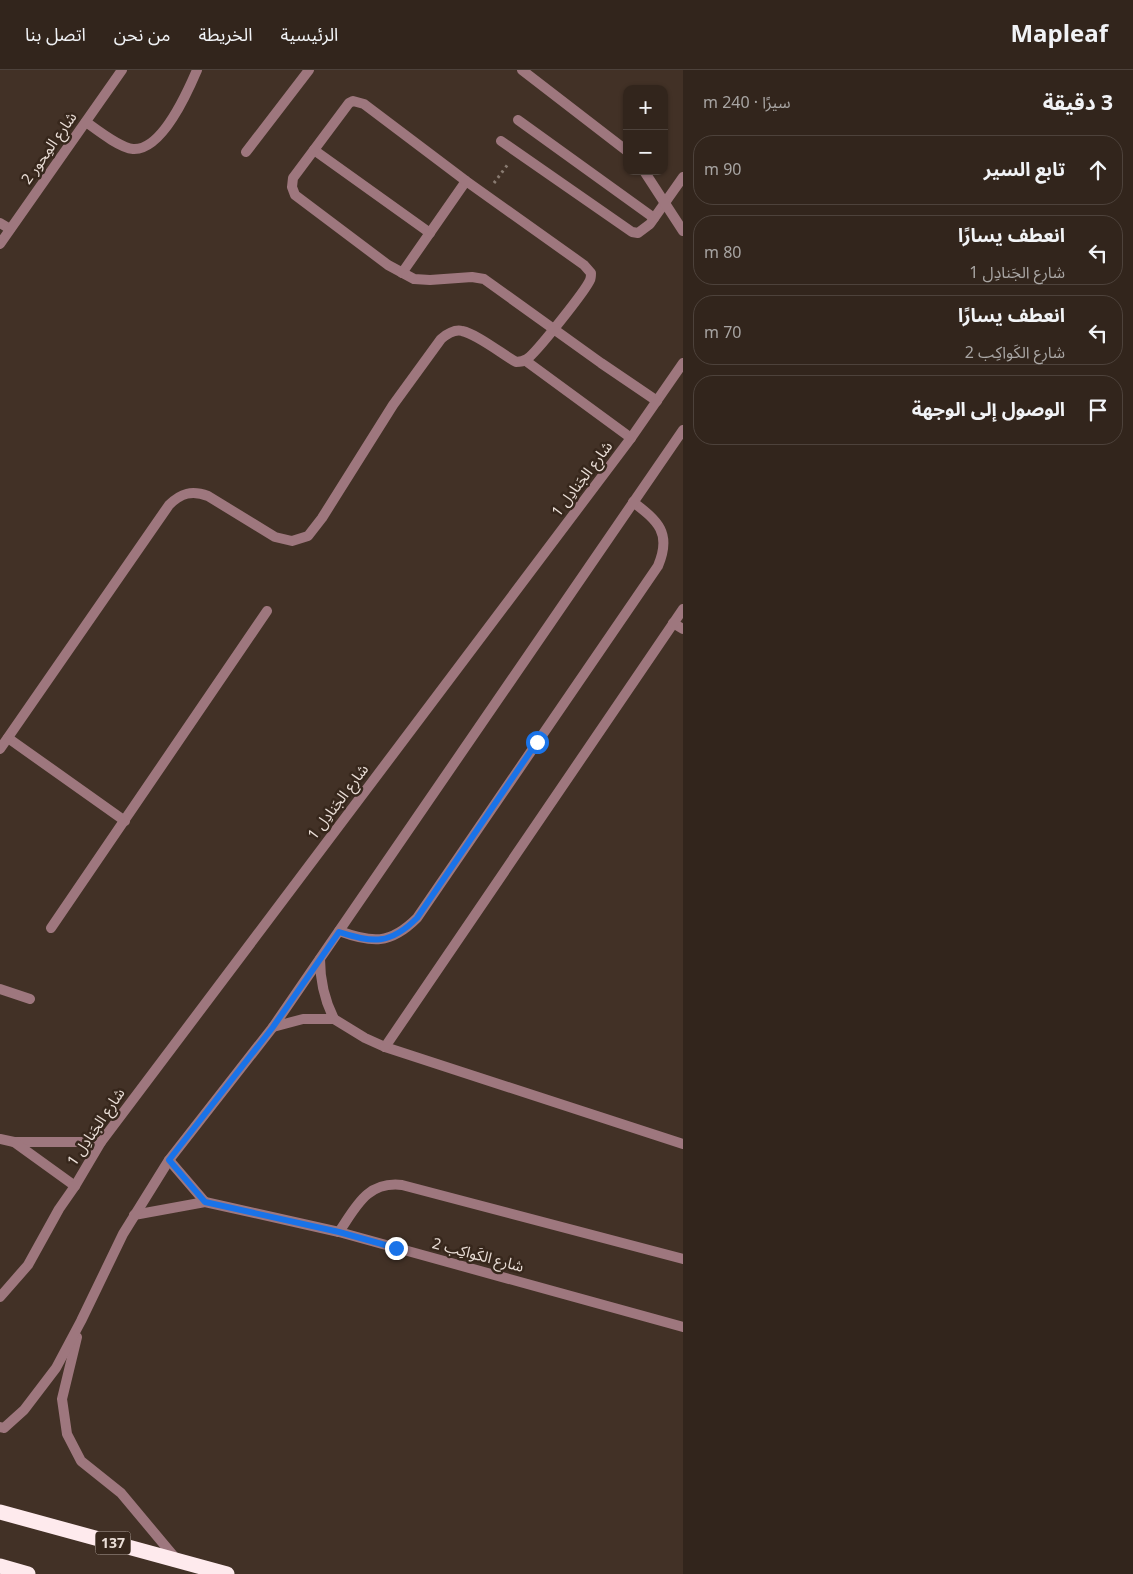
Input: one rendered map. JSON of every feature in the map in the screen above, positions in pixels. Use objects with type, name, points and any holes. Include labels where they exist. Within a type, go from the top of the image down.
[{"type":"highway","name":"137","points":[[0,1512],[226,1574]]},
{"type":"highway","points":[[0,1566],[28,1574]]},
{"type":"street","name":"شارع المِحور 2","points":[[0,244],[122,70]]},
{"type":"street","points":[[86,122],[114,141],[134,149],[148,145],[166,128],[185,97],[197,70]]},
{"type":"street","points":[[246,152],[309,70]]},
{"type":"street","points":[[522,70],[623,148]]},
{"type":"street","points":[[0,749],[169,505],[177,498],[187,493],[198,492],[208,496],[275,537],[292,541],[308,536],[322,518],[393,405],[441,339],[450,332],[461,330],[516,362],[526,361],[553,329],[591,279],[591,272],[584,265],[466,181],[364,104],[353,101],[293,178],[292,187],[295,195],[388,265],[414,279],[484,278],[553,329],[657,401]]},
{"type":"street","points":[[518,120],[654,218]]},
{"type":"street","points":[[501,141],[632,232],[638,233],[644,230],[683,177]]},
{"type":"street","points":[[314,150],[430,233]]},
{"type":"street","points":[[647,175],[683,231]]},
{"type":"street","points":[[402,273],[466,181]]},
{"type":"street","points":[[0,223],[10,230]]},
{"type":"street","points":[[526,361],[632,438]]},
{"type":"street","name":"شارع الجَنادِل 1","points":[[0,1297],[28,1265],[59,1209],[101,1142],[632,438],[683,363]]},
{"type":"street","points":[[0,1426],[4,1428],[24,1410],[56,1368],[82,1321],[123,1234],[169,1160],[273,1027],[683,430]]},
{"type":"street","points":[[339,932],[361,939],[374,940],[398,934],[417,918],[658,566],[664,546],[659,525],[633,502]]},
{"type":"street","points":[[385,1047],[683,609]]},
{"type":"street","points":[[51,928],[267,611]]},
{"type":"street","points":[[673,623],[683,629]]},
{"type":"street","points":[[8,738],[124,820]]},
{"type":"street","points":[[320,959],[323,990],[327,1005],[334,1019]]},
{"type":"street","points":[[0,989],[30,999]]},
{"type":"street","points":[[273,1027],[303,1019],[334,1019],[365,1038],[385,1047],[683,1144]]},
{"type":"street","points":[[0,1139],[14,1142],[101,1142]]},
{"type":"street","points":[[14,1142],[75,1186]]},
{"type":"street","points":[[169,1160],[205,1202]]},
{"type":"street","points":[[339,1232],[363,1198],[375,1188],[392,1184],[412,1187],[683,1259]]},
{"type":"street","name":"شارع الكَواكِب 2","points":[[134,1215],[205,1202],[339,1232],[683,1327]]},
{"type":"street","name":"شارع الجَنادِل 1","points":[[0,1289],[28,1265]]},
{"type":"street","points":[[82,1321],[62,1399],[67,1434],[81,1461],[121,1493],[178,1561]]},
{"type":"route","points":[[396,1248],[339,1232],[205,1202],[169,1160],[273,1027],[339,932],[361,939],[374,940],[386,938],[398,934],[417,918],[537,742]]}]
